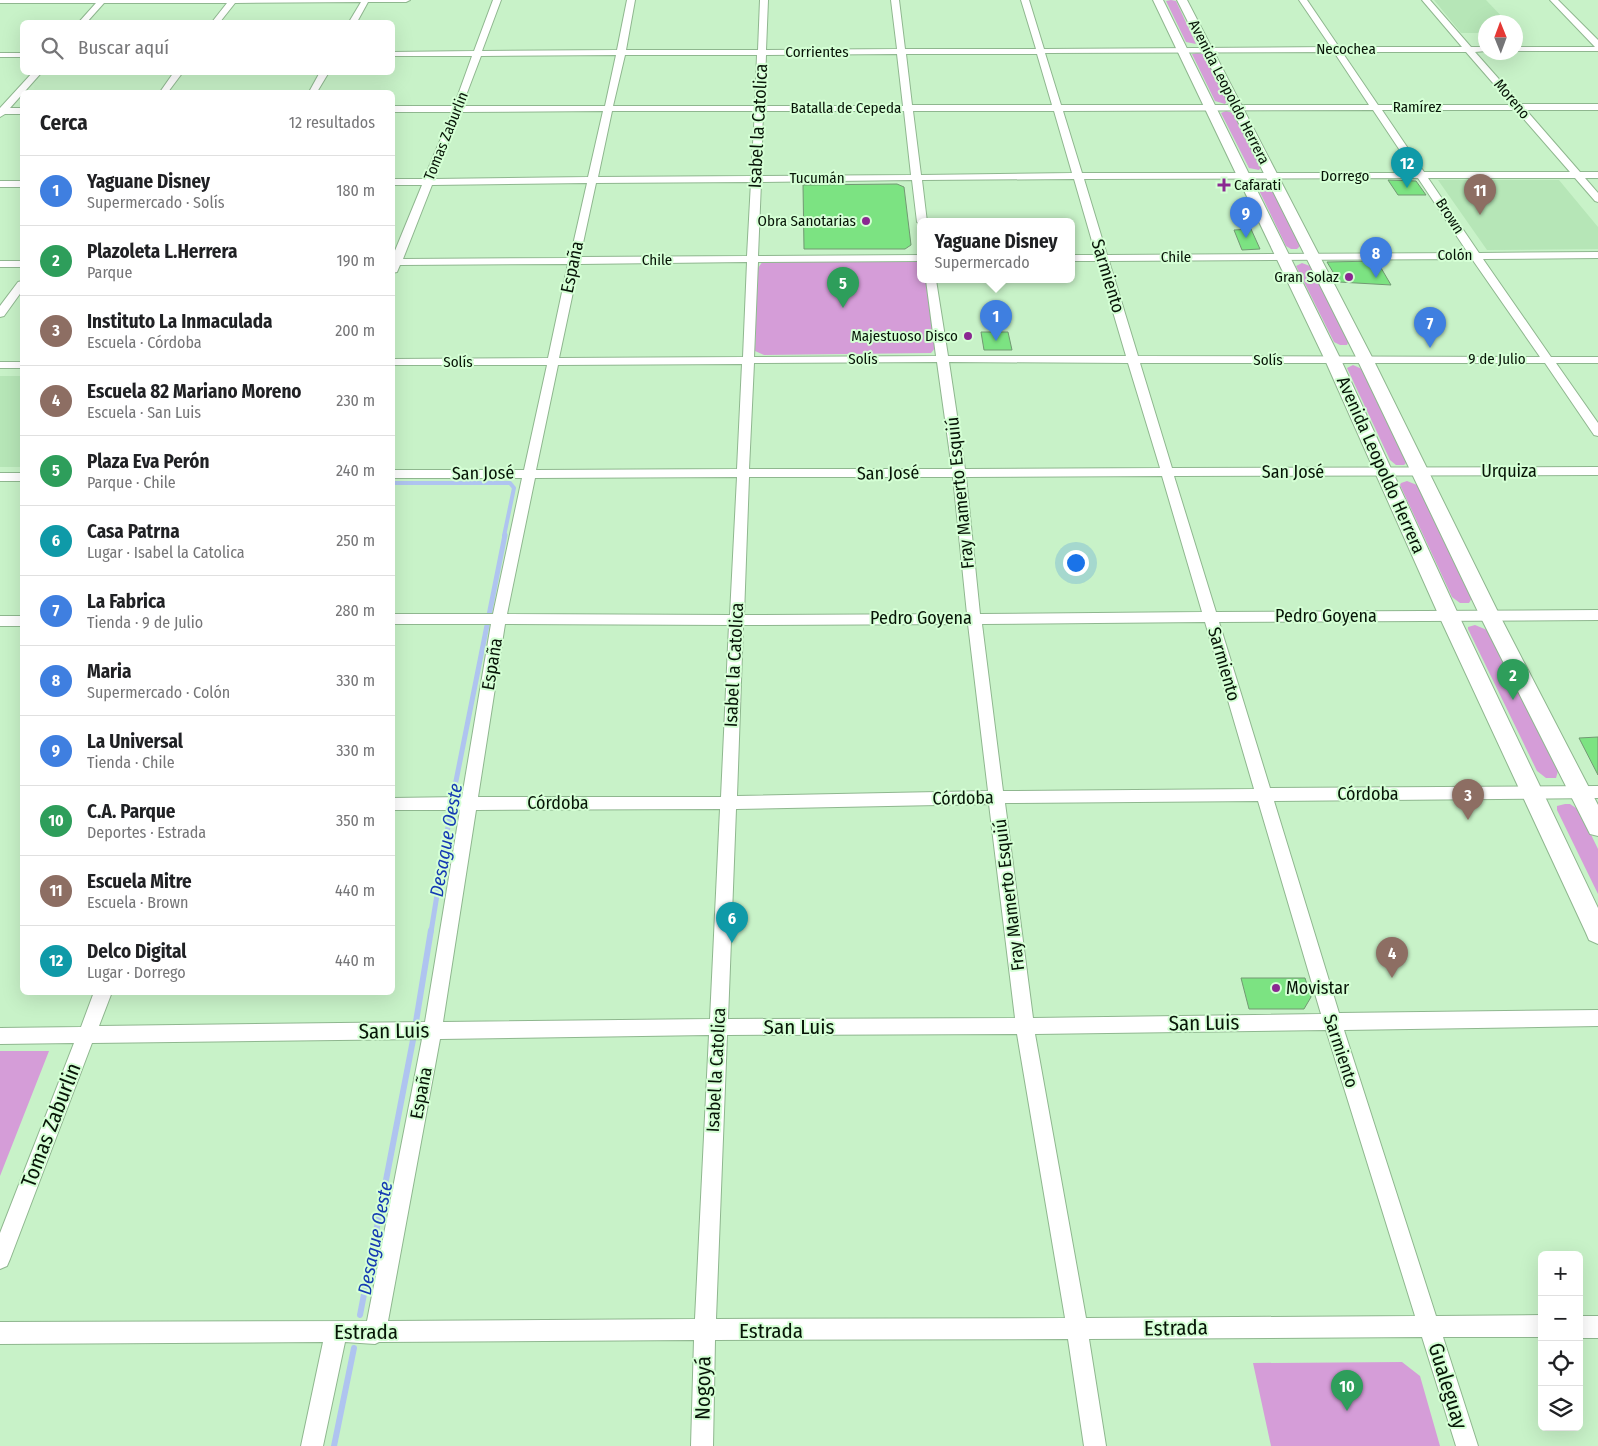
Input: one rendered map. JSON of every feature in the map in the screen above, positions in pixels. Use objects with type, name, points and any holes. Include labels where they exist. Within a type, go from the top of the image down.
[{"type":"street","points":[[85,20],[103,0]]},
{"type":"street","points":[[218,20],[233,0]]},
{"type":"street","points":[[354,20],[366,0]]},
{"type":"street","points":[[0,1],[406,0]]},
{"type":"street","name":"Tomas Zaburlin","points":[[395,263],[457,109],[497,0]]},
{"type":"street","name":"España","points":[[375,1333],[433,1030],[499,618],[591,180],[622,53],[631,0]]},
{"type":"street","name":"Isabel la Catolica","points":[[705,1331],[764,0]]},
{"type":"street","points":[[895,0],[921,218]]},
{"type":"street","name":"Sarmiento","points":[[1025,0],[1332,1021],[1430,1326]]},
{"type":"street","name":"Avenida Leopoldo Herrera","points":[[1158,0],[1333,360],[1449,616],[1534,793],[1598,933]]},
{"type":"street","name":"Avenida Leopoldo Herrera","points":[[1182,0],[1365,359],[1490,616],[1598,827]]},
{"type":"street","name":"Brown","points":[[1303,0],[1423,175],[1475,255],[1598,432]]},
{"type":"street","name":"Moreno","points":[[1426,0],[1598,199]]},
{"type":"street","points":[[1554,0],[1598,47]]},
{"type":"street","points":[[1523,49],[1598,47]]},
{"type":"street","name":"Necochea","points":[[1182,50],[1478,49]]},
{"type":"street","name":"Corrientes","points":[[395,54],[1182,50]]},
{"type":"street","points":[[0,55],[20,55]]},
{"type":"street","points":[[21,90],[35,75]]},
{"type":"street","points":[[166,90],[177,75]]},
{"type":"street","points":[[314,90],[323,75]]},
{"type":"street","points":[[1,112],[20,91]]},
{"type":"street","name":"Ramírez","points":[[1209,106],[1598,107]]},
{"type":"street","name":"Batalla de Cepeda","points":[[395,109],[1209,106]]},
{"type":"street","points":[[1,112],[20,111]]},
{"type":"street","name":"Dorrego","points":[[1242,176],[1598,175]]},
{"type":"street","name":"Tucumán","points":[[395,182],[1242,176]]},
{"type":"street","points":[[0,184],[20,184]]},
{"type":"street","name":"Colón","points":[[1281,256],[1598,255]]},
{"type":"street","name":"Chile","points":[[1075,258],[1281,256]]},
{"type":"street","name":"Chile","points":[[395,265],[574,260],[917,258]]},
{"type":"street","points":[[0,264],[20,264]]},
{"type":"street","name":"Fray Mamerto Esquiú","points":[[932,283],[944,358],[959,472],[974,618],[1025,1026],[1095,1446]]},
{"type":"street","points":[[0,314],[20,287]]},
{"type":"street","name":"Solís","points":[[395,362],[944,358],[1333,360]]},
{"type":"street","name":"9 de Julio","points":[[1333,360],[1598,360]]},
{"type":"street","points":[[0,365],[20,365]]},
{"type":"street","name":"Urquiza","points":[[1383,472],[1598,471]]},
{"type":"street","name":"San José","points":[[395,474],[1383,472]]},
{"type":"street","points":[[0,477],[20,477]]},
{"type":"street","name":"Pedro Goyena","points":[[395,619],[736,620],[1598,615]]},
{"type":"street","points":[[0,621],[20,621]]},
{"type":"street","name":"Córdoba","points":[[395,804],[728,803],[997,797],[1598,792]]},
{"type":"street","name":"Tomas Zaburlin","points":[[0,1258],[102,995]]},
{"type":"street","name":"San Luis","points":[[0,1036],[718,1027],[1025,1026],[1598,1018]]},
{"type":"street","name":"Gualeguay","points":[[1430,1326],[1467,1446]]},
{"type":"street","name":"Estrada","points":[[0,1333],[375,1333],[1538,1326]]},
{"type":"street","points":[[1583,1327],[1598,1327]]},
{"type":"street","name":"Nogoyá","points":[[702,1446],[705,1331]]},
{"type":"street","points":[[312,1446],[336,1332]]},
{"type":"shaded area","points":[[1434,0],[1486,0],[1500,15],[1478,15],[1478,33],[1461,33]]},
{"type":"shaded area","points":[[1166,1],[1176,1],[1196,44],[1186,42]]},
{"type":"shaded area","points":[[1192,54],[1204,54],[1227,101],[1225,104],[1215,101]]},
{"type":"shaded area","points":[[1226,111],[1233,113],[1261,167],[1259,170],[1249,168],[1221,113]]},
{"type":"shaded area","points":[[1261,180],[1268,182],[1300,246],[1297,249],[1291,249],[1286,246],[1255,182]]},
{"type":"shaded area","points":[[1438,180],[1559,180],[1598,227],[1598,249],[1487,250]]},
{"type":"shaded area","points":[[916,259],[917,283],[926,283],[936,347],[931,353],[764,355],[755,351],[758,268],[763,261]]},
{"type":"shaded area","points":[[1302,263],[1310,266],[1349,341],[1347,345],[1340,345],[1334,342],[1296,266]]},
{"type":"shaded area","points":[[1353,365],[1362,369],[1407,462],[1404,465],[1396,465],[1390,460],[1347,368]]},
{"type":"shaded area","points":[[0,376],[20,376],[20,467],[0,467]]},
{"type":"shaded area","points":[[1407,481],[1417,485],[1472,598],[1469,603],[1460,603],[1452,597],[1400,485]]},
{"type":"shaded area","points":[[1475,625],[1487,630],[1558,771],[1556,778],[1546,778],[1537,771],[1468,629],[1468,627]]},
{"type":"shaded area","points":[[1570,804],[1579,810],[1598,849],[1598,894],[1557,810],[1557,806]]},
{"type":"shaded area","points":[[0,1051],[49,1051],[0,1176]]},
{"type":"shaded area","points":[[1402,1362],[1420,1376],[1440,1446],[1271,1446],[1253,1363]]},
{"type":"building","points":[[1388,180],[1416,181],[1426,195],[1398,195]]},
{"type":"building","name":"Obra Sanotarias","points":[[897,184],[904,187],[911,245],[905,249],[804,249],[803,185]]},
{"type":"building","points":[[1251,229],[1260,249],[1242,250],[1234,230]]},
{"type":"building","points":[[1377,261],[1391,285],[1339,282],[1327,262]]},
{"type":"building","points":[[981,332],[1008,332],[1012,350],[984,350]]},
{"type":"building","points":[[1598,737],[1598,775],[1579,738]]},
{"type":"building","name":"Movistar","points":[[1241,978],[1305,978],[1311,997],[1304,1009],[1249,1009]]},
{"type":"waterway","name":"Desague Oeste","points":[[395,483],[510,483],[514,488],[504,536]]},
{"type":"waterway","name":"Desague Oeste","points":[[431,932],[453,796],[505,535]]},
{"type":"waterway","name":"Desague Oeste","points":[[360,1315],[413,1040],[431,930]]},
{"type":"waterway","name":"Desague Oeste","points":[[334,1446],[354,1348]]},
{"type":"place","name":"Cafarati","points":[[1224,185]]},
{"type":"place","name":"Delco Digital","points":[[1407,188]]},
{"type":"place","name":"Escuela Mitre","points":[[1480,215]]},
{"type":"place","name":"Obra Sanotarias","points":[[866,221]]},
{"type":"place","name":"La Universal","points":[[1246,238]]},
{"type":"place","name":"Gran Solaz","points":[[1349,277]]},
{"type":"place","name":"Maria","points":[[1376,278]]},
{"type":"place","name":"Plaza Eva Perón","points":[[843,308]]},
{"type":"place","name":"Majestuoso Disco","points":[[968,336]]},
{"type":"place","name":"Yaguane Disney","points":[[996,341]]},
{"type":"place","name":"La Fabrica","points":[[1430,348]]},
{"type":"place","name":"Plazoleta L.Herrera","points":[[1513,700]]},
{"type":"place","name":"Instituto La Inmaculada","points":[[1468,820]]},
{"type":"place","name":"Casa Patrna","points":[[732,943]]},
{"type":"place","name":"Escuela 82 Mariano Moreno","points":[[1392,978]]},
{"type":"place","name":"Movistar","points":[[1276,988]]},
{"type":"place","name":"C.A. Parque","points":[[1347,1411]]}]
